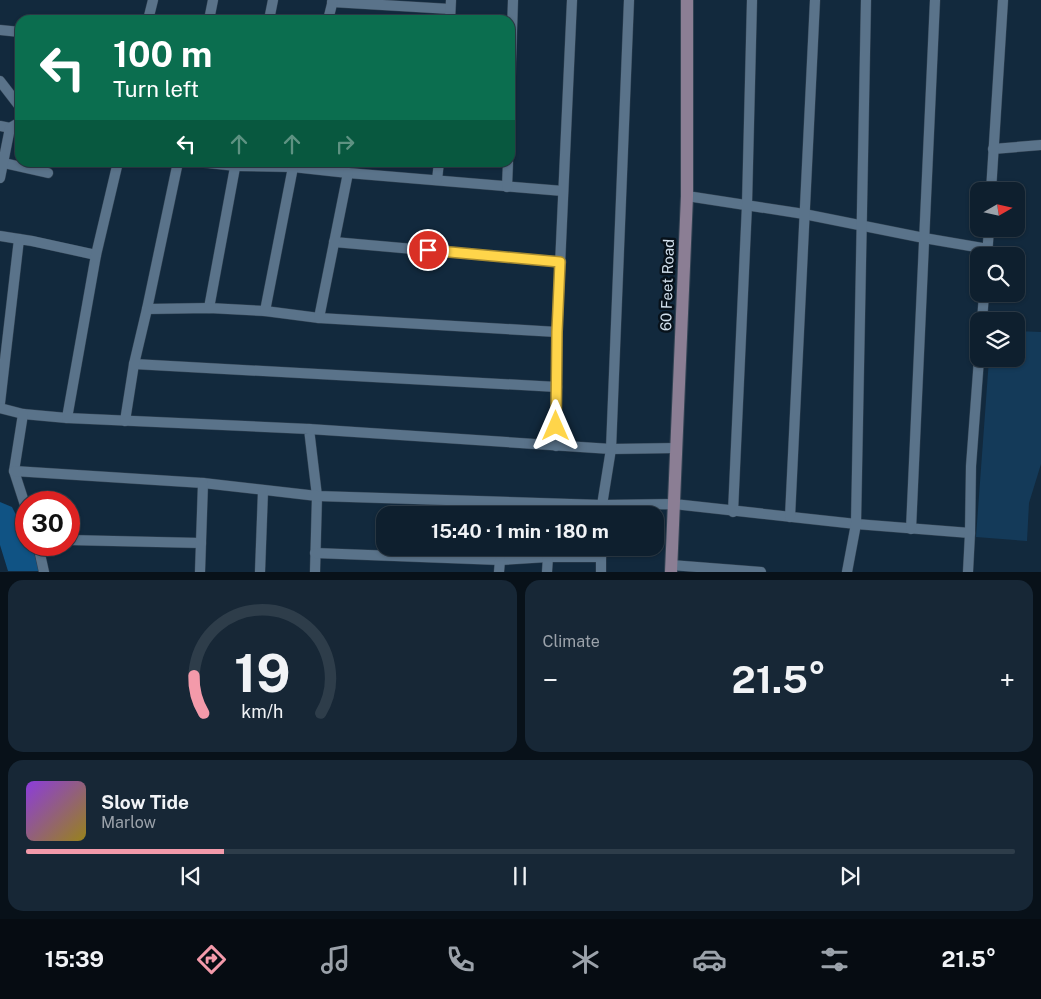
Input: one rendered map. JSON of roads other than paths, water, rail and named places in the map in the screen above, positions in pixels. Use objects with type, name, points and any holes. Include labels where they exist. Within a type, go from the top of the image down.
[{"type":"street","points":[[149,15],[152,0]]},
{"type":"street","points":[[210,15],[213,0]]},
{"type":"street","points":[[270,15],[273,0]]},
{"type":"street","points":[[513,0],[513,15]]},
{"type":"street","points":[[556,446],[557,332],[572,0]]},
{"type":"street","points":[[603,506],[611,449],[629,0]]},
{"type":"street","name":"60 Feet Road","points":[[671,568],[687,196],[687,0]]},
{"type":"street","points":[[733,512],[747,205],[752,0]]},
{"type":"street","points":[[790,517],[815,0]]},
{"type":"street","points":[[847,572],[856,524],[866,0]]},
{"type":"street","points":[[911,529],[935,0]]},
{"type":"street","points":[[991,182],[1003,0]]},
{"type":"street","points":[[329,15],[332,1],[451,4]]},
{"type":"street","points":[[0,30],[15,32]]},
{"type":"street","points":[[0,81],[15,100]]},
{"type":"street","points":[[0,178],[10,128]]},
{"type":"street","points":[[993,149],[1041,145]]},
{"type":"street","points":[[2,162],[15,165]]},
{"type":"street","points":[[23,167],[48,173]]},
{"type":"street","points":[[67,418],[96,255],[117,167]]},
{"type":"street","points":[[125,421],[134,364],[148,309],[177,167]]},
{"type":"street","points":[[209,308],[235,167]]},
{"type":"street","points":[[265,311],[294,167]]},
{"type":"street","points":[[308,167],[348,173],[563,191]]},
{"type":"street","points":[[437,180],[438,167]]},
{"type":"street","points":[[507,187],[508,167]]},
{"type":"street","points":[[319,318],[348,173]]},
{"type":"street","points":[[687,196],[804,214],[970,248]]},
{"type":"street","points":[[0,236],[96,255]]},
{"type":"street","points":[[0,403],[18,239]]},
{"type":"street","points":[[334,242],[560,262]]},
{"type":"street","points":[[148,309],[209,308],[265,311],[319,318],[557,332]]},
{"type":"street","points":[[134,364],[556,387]]},
{"type":"street","points":[[968,572],[971,466],[978,367]]},
{"type":"street","points":[[0,408],[23,414],[67,418],[309,429],[611,449],[676,448]]},
{"type":"street","points":[[20,491],[14,471],[23,414]]},
{"type":"street","points":[[309,429],[316,496],[315,572]]},
{"type":"street","points":[[14,471],[204,483],[316,496],[520,506]]},
{"type":"street","points":[[200,572],[204,483]]},
{"type":"street","points":[[260,572],[263,491]]},
{"type":"street","points":[[650,506],[674,504],[733,512],[970,534]]},
{"type":"street","points":[[80,540],[201,543]]},
{"type":"street","points":[[315,553],[500,560],[559,556]]},
{"type":"street","points":[[40,556],[44,572]]},
{"type":"street","points":[[601,556],[601,572]]},
{"type":"street","points":[[547,572],[548,557]]},
{"type":"street","points":[[500,560],[500,572]]},
{"type":"street","points":[[671,568],[761,572]]}]
